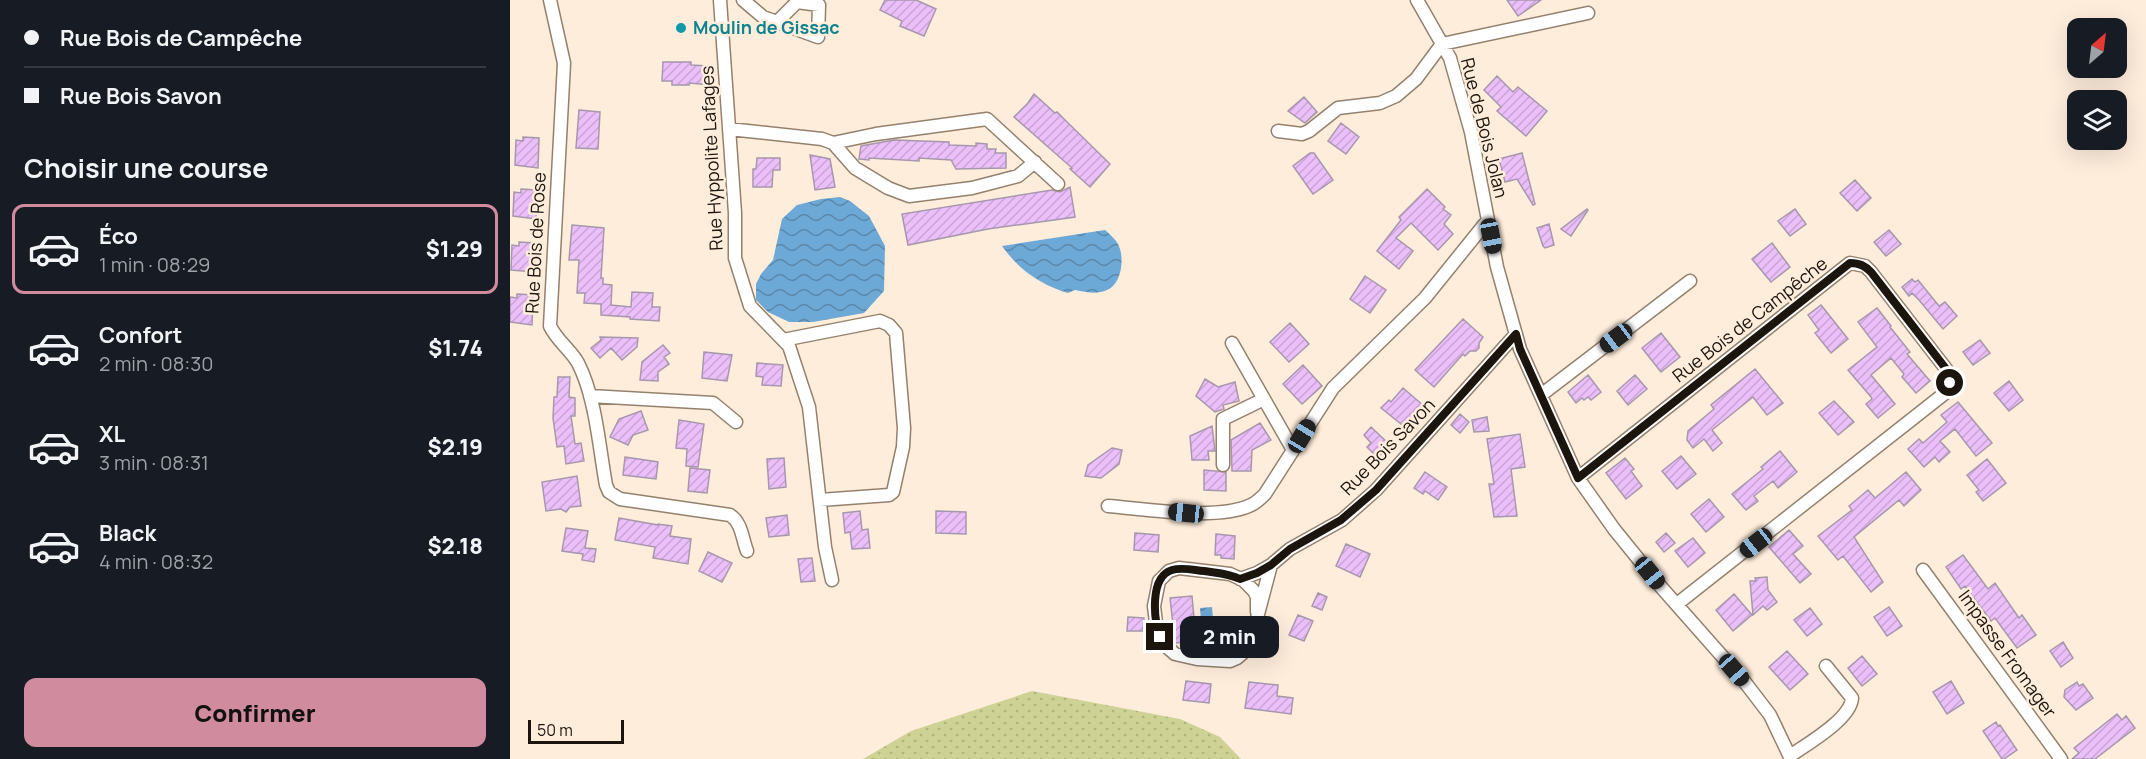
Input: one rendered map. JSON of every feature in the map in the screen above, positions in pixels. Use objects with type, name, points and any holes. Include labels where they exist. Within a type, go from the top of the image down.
[{"type":"street","name":"Rue Bois de Rose","points":[[550,0],[564,63],[550,326],[578,362],[590,396],[609,492],[620,499],[730,515],[735,518],[741,530],[747,551]]},
{"type":"street","name":"Rue Hyppolite Lafages","points":[[720,0],[735,213],[735,258],[750,306],[789,346],[809,407],[825,547],[832,580]]},
{"type":"street","points":[[743,0],[763,16],[777,21]]},
{"type":"street","name":"Rue de Bois Jolan","points":[[1417,0],[1450,58],[1470,132],[1497,267],[1520,349],[1578,478],[1614,529],[1744,681],[1770,715],[1791,757]]},
{"type":"street","points":[[1278,131],[1302,134],[1338,108],[1380,103],[1396,96],[1416,79],[1442,44],[1588,13]]},
{"type":"street","points":[[833,143],[876,134],[987,119],[1058,184]]},
{"type":"street","points":[[729,129],[822,139],[833,143],[855,168],[888,188],[909,196],[972,188],[1018,176],[1035,162]]},
{"type":"street","points":[[1108,506],[1186,513],[1224,512],[1251,506],[1265,494],[1333,388],[1425,298],[1488,220]]},
{"type":"street","name":"Rue Bois de Campêche","points":[[1578,478],[1850,263],[1865,266],[1871,272],[1950,374],[1949,390],[1677,604]]},
{"type":"street","points":[[1541,395],[1690,282]]},
{"type":"street","points":[[783,340],[880,321],[889,325],[896,333],[904,428],[903,447],[893,492],[889,495],[820,500]]},
{"type":"street","name":"Rue Bois Savon","points":[[1240,579],[1271,565],[1290,549],[1341,520],[1376,490],[1516,334]]},
{"type":"street","points":[[1232,343],[1293,450]]},
{"type":"street","points":[[590,396],[712,403],[736,422]]},
{"type":"street","points":[[1223,465],[1223,419],[1264,399]]},
{"type":"street","points":[[1257,612],[1257,597],[1254,591],[1230,574],[1179,568],[1169,571],[1159,581],[1155,606],[1156,623],[1160,637],[1167,647],[1175,654],[1197,659],[1230,661],[1244,652],[1253,633],[1271,565]]},
{"type":"street","name":"Impasse Fromager","points":[[1923,570],[2061,759]]},
{"type":"street","points":[[1791,757],[1836,722],[1848,711],[1851,704],[1852,698],[1826,666]]},
{"type":"green space","points":[[1032,691],[1180,719],[1220,737],[1241,759],[863,759],[911,731]]},
{"type":"water","points":[[840,197],[850,201],[869,216],[885,246],[884,291],[864,313],[813,322],[789,322],[768,312],[756,300],[756,284],[773,260],[782,219],[797,205]]},
{"type":"water","points":[[1105,230],[1118,244],[1122,263],[1116,282],[1107,290],[1099,292],[1075,290],[1068,293],[1049,286],[1023,269],[1002,246]]},
{"type":"water","points":[[1212,607],[1214,630],[1202,632],[1200,608]]},
{"type":"building","points":[[885,0],[916,0],[936,9],[924,36],[900,26],[902,21],[880,10]]},
{"type":"building","points":[[1507,0],[1541,0],[1518,16]]},
{"type":"building","points":[[663,62],[691,62],[691,65],[709,66],[709,85],[690,83],[689,85],[672,85],[672,81],[662,81]]},
{"type":"building","points":[[1497,76],[1513,92],[1518,87],[1547,111],[1526,136],[1497,111],[1501,107],[1484,90]]},
{"type":"building","points":[[1034,94],[1055,113],[1057,112],[1110,164],[1090,187],[1014,117]]},
{"type":"building","points":[[1304,97],[1317,112],[1305,123],[1288,111]]},
{"type":"building","points":[[579,110],[600,112],[598,149],[576,148]]},
{"type":"building","points":[[1341,123],[1359,137],[1346,154],[1328,141]]},
{"type":"building","points":[[523,137],[539,138],[538,168],[515,165],[516,140],[523,141]]},
{"type":"building","points":[[894,140],[949,142],[949,145],[987,144],[987,149],[996,149],[995,153],[1006,153],[1006,168],[956,169],[951,160],[919,158],[919,161],[859,159],[861,146]]},
{"type":"building","points":[[1310,153],[1314,153],[1333,180],[1313,194],[1293,166]]},
{"type":"building","points":[[1522,153],[1535,204],[1533,205],[1517,179],[1505,182],[1499,159]]},
{"type":"building","points":[[810,155],[830,159],[835,187],[815,190]]},
{"type":"building","points":[[757,158],[780,158],[780,170],[773,170],[772,187],[753,187],[753,169],[756,169]]},
{"type":"building","points":[[1855,180],[1871,198],[1857,211],[1840,193]]},
{"type":"building","points":[[1070,187],[1075,217],[988,229],[908,245],[902,214],[1052,190],[1060,192]]},
{"type":"building","points":[[521,189],[537,190],[536,219],[513,216],[514,192],[521,193]]},
{"type":"building","points":[[1427,189],[1445,207],[1443,209],[1451,215],[1444,224],[1453,234],[1438,250],[1411,223],[1396,238],[1413,251],[1399,269],[1377,251],[1401,220],[1399,217]]},
{"type":"building","points":[[1587,209],[1571,236],[1561,229]]},
{"type":"building","points":[[1795,209],[1806,224],[1790,236],[1778,221]]},
{"type":"building","points":[[1549,224],[1554,245],[1545,248],[1537,228]]},
{"type":"building","points":[[572,225],[604,228],[601,278],[603,278],[603,284],[612,285],[611,305],[631,307],[632,292],[653,293],[652,307],[660,307],[659,321],[601,315],[601,304],[584,303],[585,293],[577,293],[579,260],[569,260]]},
{"type":"building","points":[[1889,230],[1901,244],[1886,256],[1874,242]]},
{"type":"building","points":[[519,242],[535,243],[534,272],[511,270],[512,245],[519,246]]},
{"type":"building","points":[[1772,243],[1790,267],[1771,282],[1752,259]]},
{"type":"building","points":[[1365,276],[1386,290],[1370,313],[1350,299]]},
{"type":"building","points":[[1912,279],[1915,282],[1918,280],[1939,306],[1945,302],[1957,316],[1943,329],[1919,300],[1912,293],[1909,296],[1902,287]]},
{"type":"building","points":[[517,294],[533,295],[532,325],[510,322],[510,297],[517,298]]},
{"type":"building","points":[[1821,305],[1848,339],[1831,353],[1815,333],[1819,330],[1808,315]]},
{"type":"building","points":[[1877,308],[1910,352],[1907,354],[1930,381],[1916,393],[1902,377],[1904,374],[1891,358],[1871,375],[1895,404],[1878,418],[1866,404],[1872,399],[1871,397],[1848,370],[1877,347],[1858,322]]},
{"type":"building","points":[[1463,319],[1483,337],[1479,348],[1476,351],[1470,351],[1465,356],[1463,354],[1434,387],[1415,370]]},
{"type":"building","points":[[1290,323],[1309,344],[1289,362],[1270,342]]},
{"type":"building","points":[[1661,333],[1680,357],[1661,372],[1642,348]]},
{"type":"building","points":[[600,337],[638,338],[637,347],[622,360],[611,348],[600,358],[591,348],[601,340]]},
{"type":"building","points":[[1980,340],[1990,353],[1973,365],[1963,352]]},
{"type":"building","points":[[663,345],[670,353],[664,357],[669,364],[658,372],[658,381],[640,380],[642,362]]},
{"type":"building","points":[[704,352],[732,355],[727,381],[702,378]]},
{"type":"building","points":[[757,363],[783,365],[781,386],[762,385],[763,377],[756,376]]},
{"type":"building","points":[[1303,365],[1322,386],[1302,404],[1283,384]]},
{"type":"building","points":[[1755,369],[1783,403],[1767,415],[1753,397],[1712,430],[1722,443],[1713,451],[1704,439],[1693,448],[1687,440],[1688,431],[1714,409],[1711,405]]},
{"type":"building","points":[[1588,375],[1601,392],[1591,400],[1588,397],[1584,400],[1582,398],[1576,403],[1568,392]]},
{"type":"building","points":[[1635,375],[1647,389],[1628,405],[1617,391]]},
{"type":"building","points":[[558,377],[570,377],[569,397],[575,398],[575,416],[571,416],[575,444],[581,443],[584,461],[566,464],[564,446],[557,447],[553,418]]},
{"type":"building","points":[[1205,379],[1218,387],[1235,382],[1239,401],[1223,405],[1224,409],[1215,412],[1196,396]]},
{"type":"building","points":[[2009,381],[2023,400],[2009,411],[1994,393]]},
{"type":"building","points":[[1403,388],[1424,406],[1406,428],[1381,408],[1389,400],[1391,402]]},
{"type":"building","points":[[1834,401],[1854,422],[1838,435],[1819,413]]},
{"type":"building","points":[[1958,402],[1992,443],[1976,456],[1955,429],[1940,441],[1950,452],[1939,462],[1935,457],[1924,467],[1908,449],[1919,439],[1923,443],[1947,422],[1941,415]]},
{"type":"building","points":[[641,411],[648,430],[633,435],[628,445],[610,437],[619,419]]},
{"type":"building","points":[[1460,414],[1469,422],[1460,433],[1451,425]]},
{"type":"building","points":[[1487,417],[1489,431],[1474,432],[1472,420]]},
{"type":"building","points":[[679,420],[704,424],[698,467],[686,466],[687,449],[676,448]]},
{"type":"building","points":[[1260,423],[1271,440],[1252,450],[1251,471],[1232,471],[1231,440]]},
{"type":"building","points":[[1212,426],[1215,451],[1208,451],[1209,460],[1192,460],[1190,436]]},
{"type":"building","points":[[1371,427],[1390,445],[1378,458],[1367,447],[1371,443],[1364,435]]},
{"type":"building","points":[[1520,434],[1525,467],[1511,469],[1517,516],[1494,517],[1489,484],[1494,484],[1487,439]]},
{"type":"building","points":[[1112,448],[1122,450],[1119,464],[1101,478],[1085,476],[1088,465]]},
{"type":"building","points":[[1780,451],[1797,472],[1778,488],[1773,481],[1754,496],[1758,501],[1746,510],[1732,494],[1763,469],[1761,467]]},
{"type":"building","points":[[1681,456],[1696,474],[1677,489],[1662,471]]},
{"type":"building","points":[[625,457],[658,462],[656,479],[623,475]]},
{"type":"building","points":[[784,458],[786,487],[769,489],[767,459]]},
{"type":"building","points":[[1625,458],[1634,469],[1631,471],[1642,486],[1626,499],[1606,473]]},
{"type":"building","points":[[1987,459],[2006,483],[1983,501],[1976,492],[1979,490],[1967,475]]},
{"type":"building","points":[[690,468],[710,470],[707,493],[688,491]]},
{"type":"building","points":[[1204,470],[1226,472],[1226,491],[1204,490]]},
{"type":"building","points":[[1425,472],[1447,487],[1438,500],[1425,491],[1423,494],[1414,488]]},
{"type":"building","points":[[1906,472],[1921,490],[1904,506],[1899,500],[1854,537],[1883,582],[1871,592],[1843,556],[1838,560],[1818,536],[1852,510],[1849,506],[1868,490],[1875,498]]},
{"type":"building","points":[[577,476],[581,506],[570,507],[566,512],[561,509],[546,511],[542,482]]},
{"type":"building","points":[[1709,499],[1724,517],[1706,532],[1691,514]]},
{"type":"building","points":[[860,511],[862,530],[868,529],[870,548],[852,549],[850,532],[845,533],[843,513]]},
{"type":"building","points":[[936,511],[966,512],[966,534],[936,533]]},
{"type":"building","points":[[787,515],[789,535],[769,537],[766,518]]},
{"type":"building","points":[[619,518],[672,526],[670,536],[691,539],[688,564],[653,558],[655,547],[615,540]]},
{"type":"building","points":[[566,528],[588,531],[585,548],[596,549],[594,562],[582,560],[583,554],[562,551]]},
{"type":"building","points":[[1789,530],[1803,546],[1793,554],[1811,574],[1800,583],[1769,547]]},
{"type":"building","points":[[1135,533],[1159,535],[1158,552],[1134,550]]},
{"type":"building","points":[[1666,533],[1675,543],[1664,552],[1656,542]]},
{"type":"building","points":[[1216,534],[1235,536],[1234,559],[1215,555]]},
{"type":"building","points":[[1693,538],[1705,553],[1688,567],[1675,551]]},
{"type":"building","points":[[1346,544],[1370,554],[1360,577],[1336,566]]},
{"type":"building","points":[[708,552],[732,563],[722,582],[699,571]]},
{"type":"building","points":[[1963,555],[1988,589],[1995,583],[2019,618],[2022,615],[2036,635],[2017,648],[1995,618],[1991,621],[1965,586],[1961,589],[1946,567]]},
{"type":"building","points":[[812,558],[815,581],[801,582],[798,559]]},
{"type":"building","points":[[1767,577],[1768,590],[1777,602],[1767,610],[1763,606],[1753,615],[1750,581]]},
{"type":"building","points":[[1318,593],[1327,597],[1322,610],[1312,606]]},
{"type":"building","points":[[1734,594],[1752,615],[1733,631],[1716,610]]},
{"type":"building","points":[[1192,596],[1196,641],[1175,643],[1170,598]]},
{"type":"building","points":[[1889,607],[1902,626],[1887,636],[1874,617]]},
{"type":"building","points":[[1810,608],[1822,624],[1807,636],[1794,620]]},
{"type":"building","points":[[1298,615],[1313,621],[1304,641],[1289,635]]},
{"type":"building","points":[[1128,617],[1144,618],[1143,631],[1127,631]]},
{"type":"building","points":[[2063,642],[2073,658],[2061,667],[2050,651]]},
{"type":"building","points":[[1787,651],[1808,674],[1790,690],[1769,667]]},
{"type":"building","points":[[1862,656],[1877,674],[1862,686],[1848,668]]},
{"type":"building","points":[[1186,681],[1211,684],[1209,703],[1183,700]]},
{"type":"building","points":[[1951,681],[1964,703],[1947,714],[1933,692]]},
{"type":"building","points":[[1249,682],[1278,685],[1277,696],[1293,698],[1291,714],[1245,708]]},
{"type":"building","points":[[2077,682],[2079,686],[2083,684],[2093,698],[2076,710],[2064,697],[2065,690]]},
{"type":"building","points":[[2117,714],[2122,720],[2126,716],[2135,728],[2095,759],[2072,759],[2079,753],[2074,748]]},
{"type":"building","points":[[1996,722],[2017,750],[2004,759],[1983,731]]},
{"type":"place","name":"Moulin de Gissac","points":[[681,28]]},
{"type":"route","points":[[1160,637],[1155,606],[1159,581],[1163,575],[1179,568],[1230,574],[1240,579],[1271,565],[1290,549],[1341,520],[1376,490],[1516,334],[1520,349],[1578,478],[1850,263],[1865,266],[1871,272],[1950,374],[1950,383]]}]
